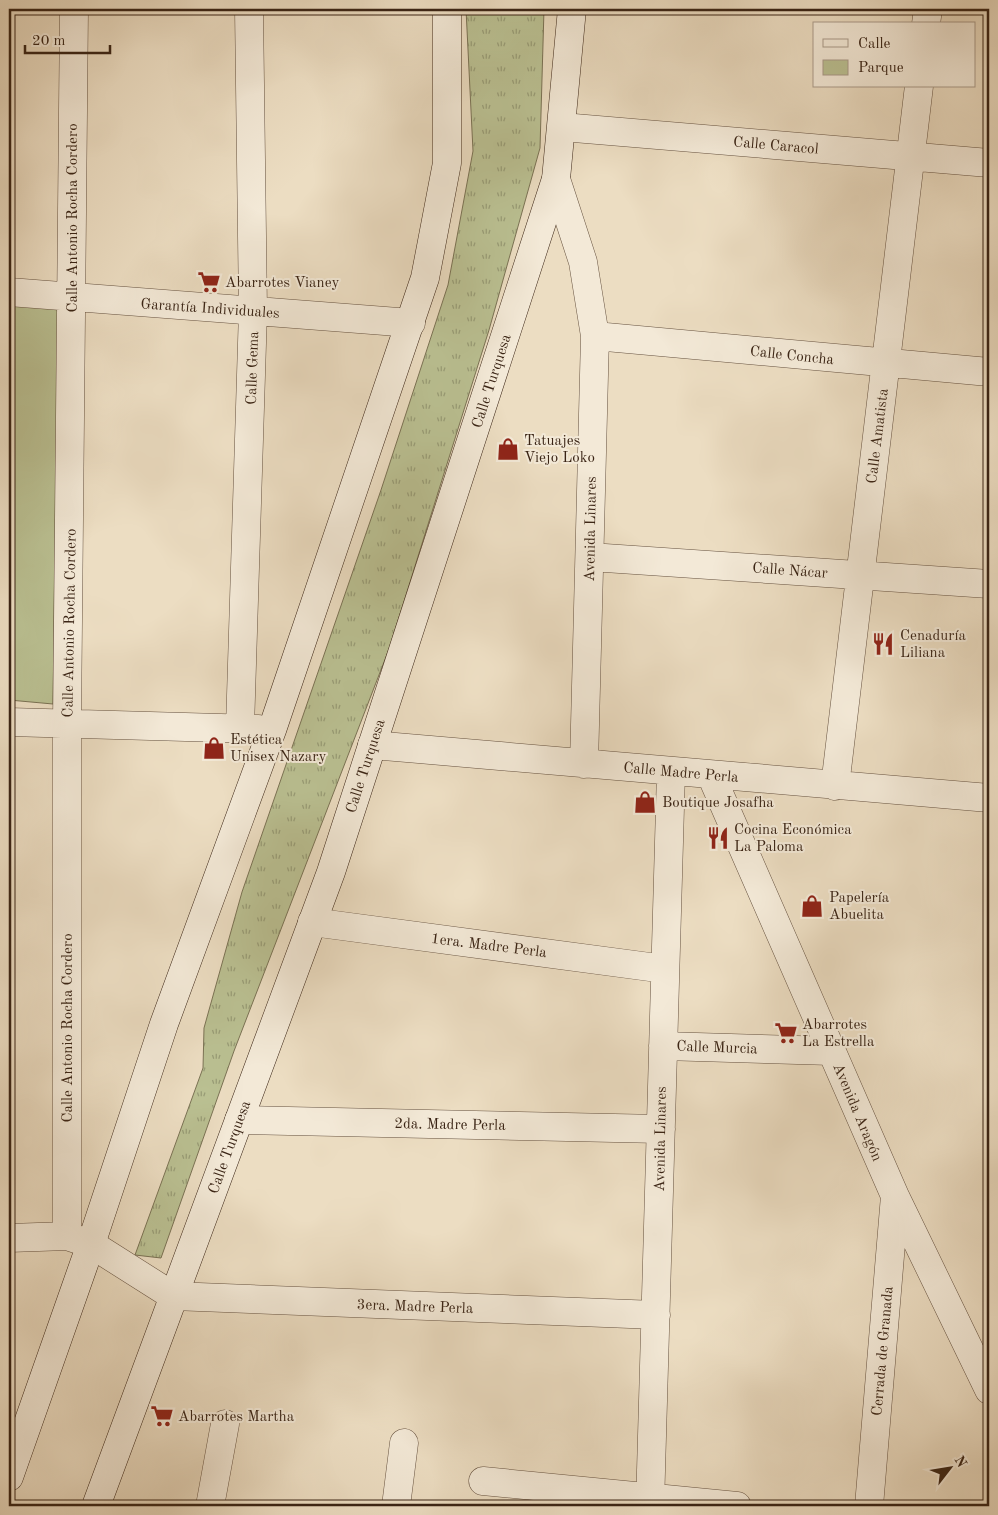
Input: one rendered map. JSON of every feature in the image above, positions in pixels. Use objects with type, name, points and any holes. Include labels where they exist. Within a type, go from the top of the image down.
[{"type":"street","name":"Calle Antonio Rocha Cordero","points":[[74,9],[67,723],[80,1240]]},
{"type":"street","name":"Calle Gema","points":[[240,728],[253,311],[249,9]]},
{"type":"street","points":[[9,1477],[80,1240],[164,1024],[272,730],[426,278],[447,163],[446,9]]},
{"type":"street","name":"Calle Turquesa","points":[[101,1505],[174,1296],[312,922],[372,745],[556,179],[572,9]]},
{"type":"street","points":[[926,22],[928,9]]},
{"type":"street","name":"Calle Amatista","points":[[835,786],[919,88]]},
{"type":"street","name":"Calle Caracol","points":[[562,127],[989,163]]},
{"type":"street","name":"Avenida Linares","points":[[556,179],[583,262],[595,336],[584,764]]},
{"type":"street","name":"Garantía Individuales","points":[[9,292],[411,323]]},
{"type":"street","name":"Calle Concha","points":[[595,336],[989,372]]},
{"type":"street","name":"Calle Nácar","points":[[590,558],[989,584]]},
{"type":"street","points":[[9,722],[272,730]]},
{"type":"street","name":"Calle Madre Perla","points":[[372,745],[989,798]]},
{"type":"street","name":"Avenida Linares","points":[[650,1501],[671,772]]},
{"type":"street","name":"Avenida Aragón","points":[[711,775],[895,1196],[989,1390]]},
{"type":"street","name":"1era. Madre Perla","points":[[312,922],[665,968]]},
{"type":"street","name":"Calle Murcia","points":[[663,1046],[832,1051]]},
{"type":"street","name":"2da. Madre Perla","points":[[239,1120],[661,1128]]},
{"type":"street","name":"Cerrada de Granada","points":[[869,1506],[895,1196]]},
{"type":"street","points":[[9,1238],[80,1240],[174,1296]]},
{"type":"street","name":"3era. Madre Perla","points":[[174,1296],[656,1315]]},
{"type":"street","points":[[210,1506],[225,1424]]},
{"type":"street","points":[[396,1506],[404,1443]]},
{"type":"street","points":[[483,1481],[650,1501],[736,1506]]},
{"type":"green space","points":[[466,9],[544,9],[540,148],[489,330],[389,649],[234,1051],[161,1258],[135,1255],[203,1068],[204,1028],[242,892],[381,490],[448,285],[473,151]]},
{"type":"green space","points":[[9,304],[58,308],[53,704],[9,700]]},
{"type":"place","name":"Abarrotes Vianey","points":[[209,282]]},
{"type":"place","name":"Tatuajes Viejo Loko","points":[[508,449]]},
{"type":"place","name":"Cenaduría Liliana","points":[[883,644]]},
{"type":"place","name":"Estética Unisex Nazary","points":[[214,748]]},
{"type":"place","name":"Boutique Josafha","points":[[645,802]]},
{"type":"place","name":"Cocina Económica La Paloma","points":[[718,838]]},
{"type":"place","name":"Papelería Abuelita","points":[[812,906]]},
{"type":"place","name":"Abarrotes La Estrella","points":[[786,1033]]},
{"type":"place","name":"Abarrotes Martha","points":[[162,1416]]}]
